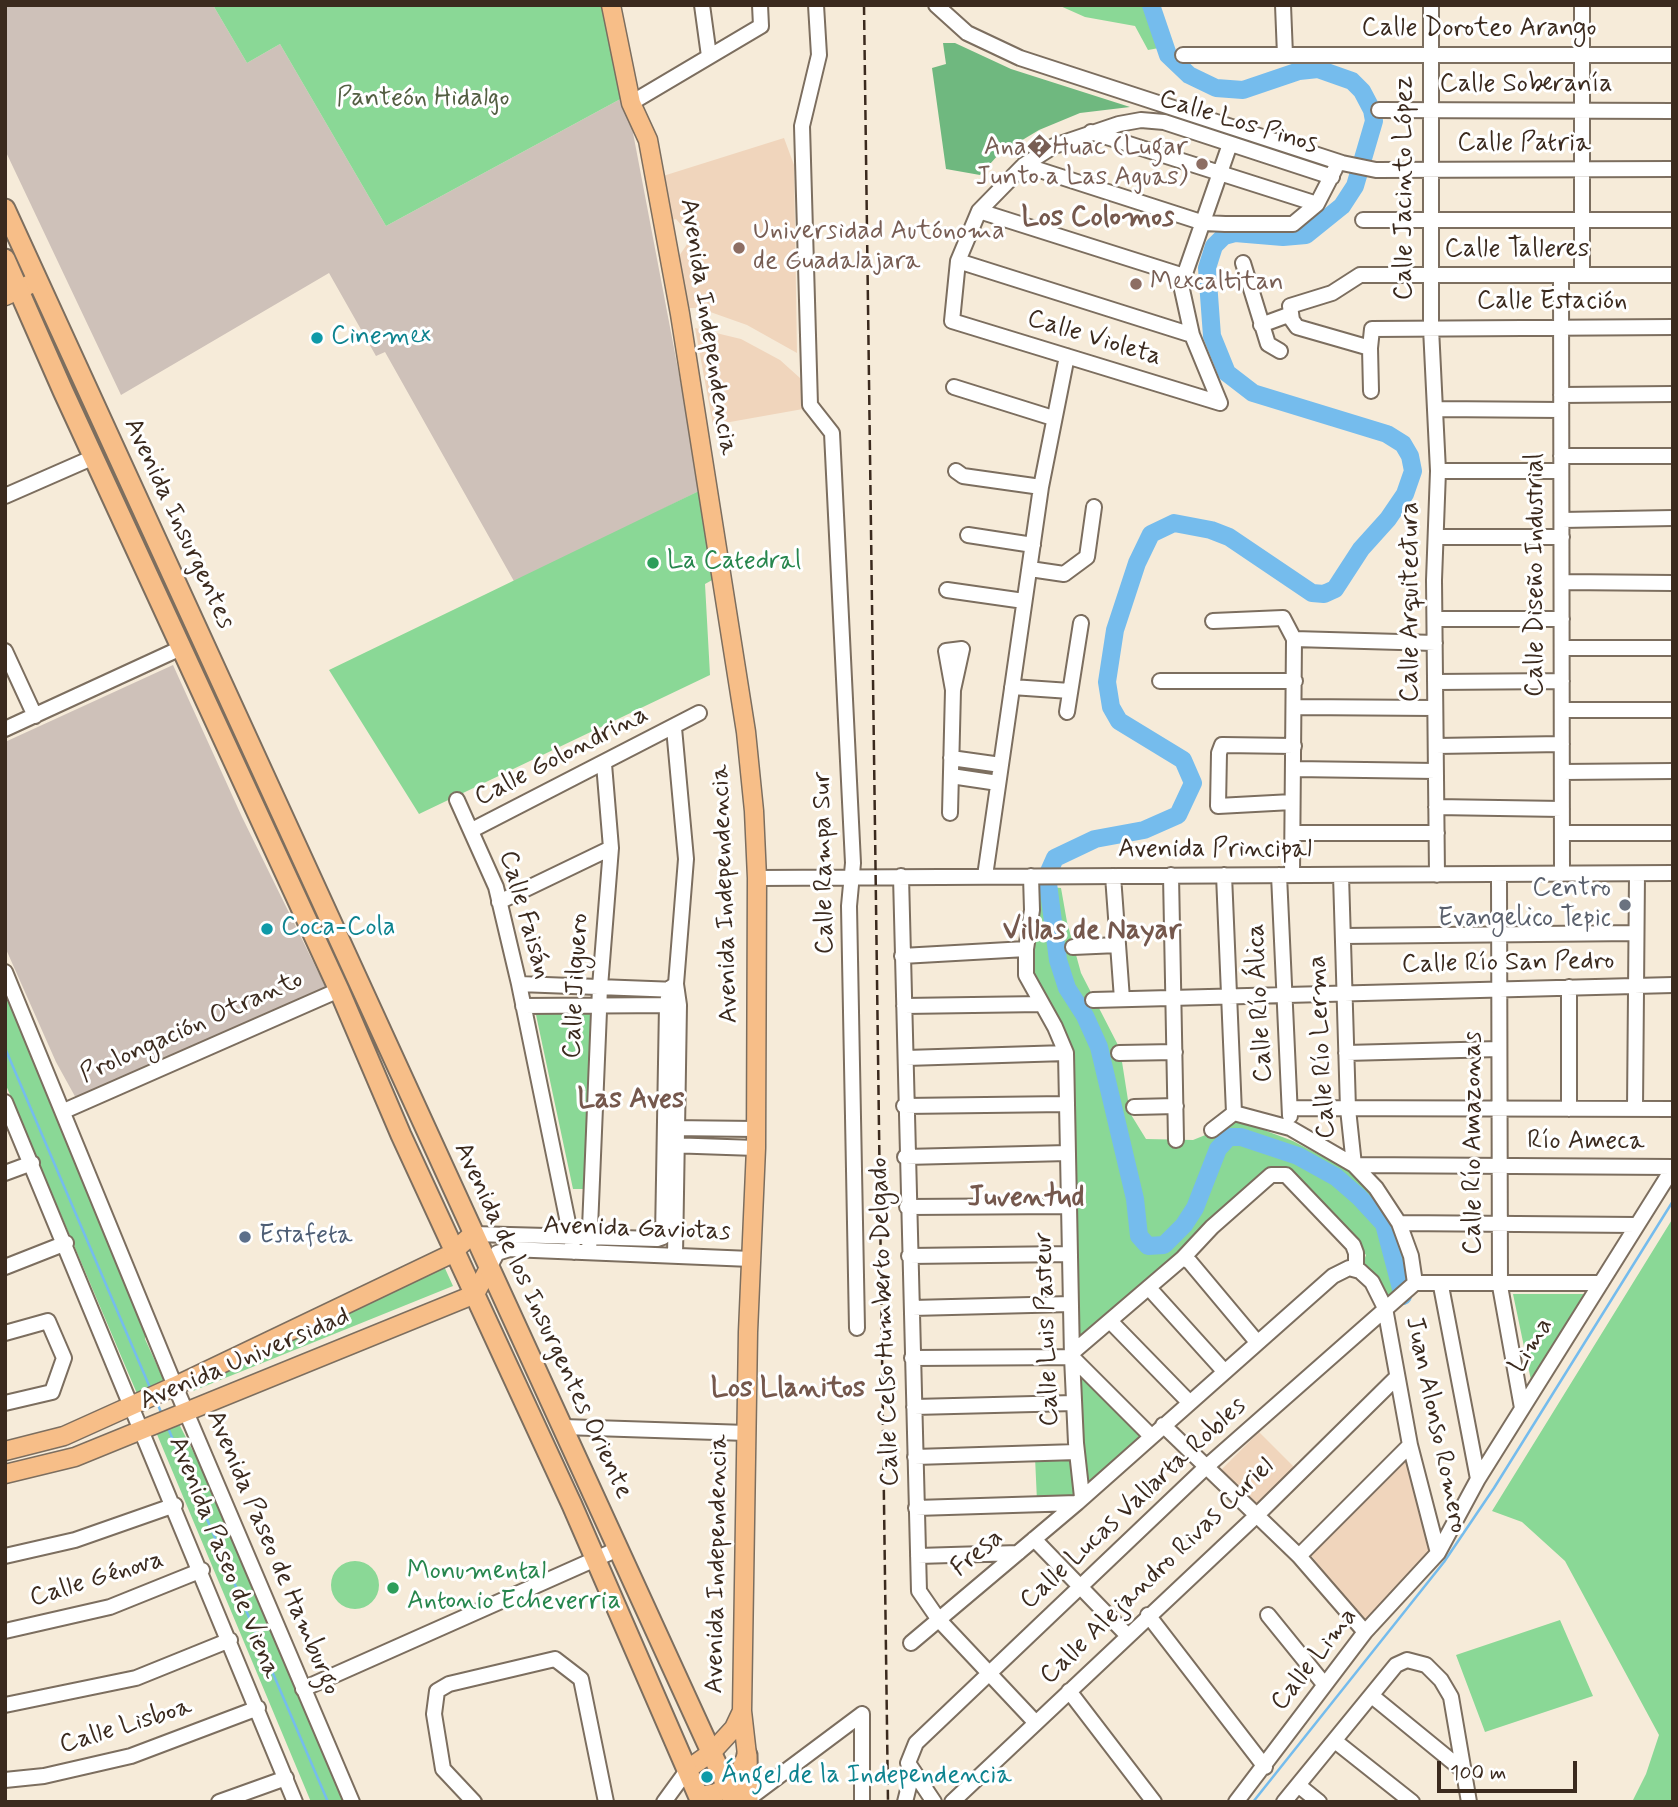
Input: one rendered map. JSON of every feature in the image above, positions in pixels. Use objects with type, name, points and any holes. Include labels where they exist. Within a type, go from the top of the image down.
[{"type":"highway","name":"Avenida Insurgentes","points":[[5,209],[21,289],[94,457],[284,871]]},
{"type":"highway","name":"Avenida Insurgentes","points":[[5,259],[148,522],[304,861]]},
{"type":"highway","points":[[80,426],[91,431],[130,513],[148,522]]},
{"type":"highway","points":[[128,532],[148,522]]},
{"type":"highway","points":[[181,648],[191,653],[218,702],[232,707]]},
{"type":"highway","points":[[228,752],[249,742]]},
{"type":"highway","points":[[284,871],[304,861]]},
{"type":"highway","name":"Avenida de los Insurgentes Oriente","points":[[304,861],[712,1752],[739,1797]]},
{"type":"highway","name":"Avenida de los Insurgentes Oriente","points":[[284,871],[340,990],[451,1252],[594,1559],[700,1799]]},
{"type":"highway","points":[[739,1797],[747,1755]]},
{"type":"main road","name":"Avenida Independencia","points":[[611,5],[631,103],[648,140],[680,314],[746,732],[757,878],[756,1148],[751,1259],[742,1711],[747,1755]]},
{"type":"main road","name":"Avenida Universidad","points":[[5,1451],[64,1436],[170,1389],[451,1252],[474,1234]]},
{"type":"main road","points":[[471,1295],[489,1268]]},
{"type":"main road","name":"Avenida Universidad","points":[[5,1474],[75,1457],[471,1295]]},
{"type":"main road","name":"Avenida Independencia","points":[[688,1769],[712,1752],[734,1728],[742,1711]]},
{"type":"main road","points":[[700,1799],[716,1793],[739,1797]]},
{"type":"street","points":[[702,5],[709,56]]},
{"type":"street","points":[[631,103],[761,26],[760,5]]},
{"type":"street","name":"Calle Rampa Sur","points":[[816,5],[819,55],[802,126],[810,405],[832,433],[853,863],[850,877],[857,1328]]},
{"type":"street","name":"Calle Patria","points":[[936,5],[967,33],[1020,58],[1340,162],[1376,170],[1673,169]]},
{"type":"street","points":[[1283,5],[1285,55]]},
{"type":"street","name":"Calle Jacinto López","points":[[1431,5],[1431,328]]},
{"type":"street","points":[[1582,5],[1582,275]]},
{"type":"street","name":"Calle Doroteo Arango","points":[[1183,55],[1673,55]]},
{"type":"street","name":"Calle Soberanía","points":[[1379,110],[1673,111]]},
{"type":"street","name":"Calle Los Pinos","points":[[952,321],[958,261],[979,211],[1024,165],[1054,146],[1132,121],[1153,121],[1332,177]]},
{"type":"street","points":[[1091,132],[1317,204]]},
{"type":"street","points":[[958,261],[1192,335],[1181,285],[1230,145]]},
{"type":"street","points":[[1024,165],[1204,223],[1293,224],[1317,204],[1340,162]]},
{"type":"street","points":[[979,211],[1184,276]]},
{"type":"street","points":[[1363,220],[1673,220]]},
{"type":"street","points":[[1243,263],[1268,344],[1280,351]]},
{"type":"street","name":"Calle Talleres","points":[[1291,314],[1290,306],[1332,293],[1360,275],[1673,275]]},
{"type":"street","name":"Calle Diseño Industrial","points":[[1561,275],[1562,874]]},
{"type":"street","points":[[1261,325],[1291,314],[1297,327],[1370,348],[1371,391]]},
{"type":"street","name":"Calle Violeta","points":[[952,321],[1220,403],[1192,335]]},
{"type":"street","name":"Calle Estación","points":[[1370,348],[1372,329],[1673,327]]},
{"type":"street","name":"Calle Arquitectura","points":[[1431,328],[1438,471],[1435,619],[1437,875]]},
{"type":"street","points":[[985,876],[1041,487],[1052,418],[1067,356]]},
{"type":"street","points":[[954,387],[1052,418]]},
{"type":"street","points":[[1435,409],[1673,394]]},
{"type":"street","points":[[1561,456],[1673,456]]},
{"type":"street","points":[[5,496],[94,457]]},
{"type":"street","points":[[956,471],[963,476],[1041,487]]},
{"type":"street","points":[[1438,471],[1561,471]]},
{"type":"street","points":[[1030,569],[1064,574],[1087,557],[1094,507]]},
{"type":"street","points":[[1562,520],[1673,518]]},
{"type":"street","points":[[968,535],[1033,545]]},
{"type":"street","points":[[1436,537],[1562,537]]},
{"type":"street","points":[[1562,582],[1673,583]]},
{"type":"street","points":[[947,590],[1024,601]]},
{"type":"street","points":[[1213,621],[1283,618],[1294,639],[1435,643]]},
{"type":"street","points":[[1435,619],[1562,619]]},
{"type":"street","points":[[1067,712],[1081,623]]},
{"type":"street","name":"Calle Río Álica","points":[[1290,1128],[1284,993],[1286,875],[1293,833],[1296,707],[1294,639]]},
{"type":"street","points":[[5,729],[181,648]]},
{"type":"street","points":[[1562,648],[1673,648]]},
{"type":"street","points":[[5,651],[34,716]]},
{"type":"street","points":[[1160,681],[1295,681]]},
{"type":"street","points":[[1435,682],[1562,681]]},
{"type":"street","points":[[1012,687],[1070,691]]},
{"type":"street","points":[[950,813],[953,690]]},
{"type":"street","points":[[1296,707],[1435,708]]},
{"type":"street","points":[[1562,710],[1673,710]]},
{"type":"street","name":"Calle Golondrina","points":[[472,830],[699,713]]},
{"type":"street","points":[[674,728],[686,859],[673,1005],[671,1145],[675,1255]]},
{"type":"street","points":[[1436,746],[1562,744]]},
{"type":"street","points":[[1292,802],[1218,806],[1219,753],[1222,745],[1294,746]]},
{"type":"street","points":[[951,758],[1001,765]]},
{"type":"street","name":"Calle Jilguero","points":[[582,1252],[590,1236],[600,987],[611,848],[604,764]]},
{"type":"street","points":[[1294,769],[1436,771]]},
{"type":"street","points":[[1562,772],[1673,771]]},
{"type":"street","points":[[951,776],[998,783]]},
{"type":"street","name":"Calle Faisán","points":[[457,800],[472,830],[499,902],[573,1236],[582,1252]]},
{"type":"street","points":[[1436,807],[1562,809]]},
{"type":"street","points":[[1293,833],[1437,833]]},
{"type":"street","points":[[1563,833],[1670,833]]},
{"type":"street","points":[[499,902],[611,848]]},
{"type":"street","name":"Avenida Principal","points":[[757,878],[1673,873]]},
{"type":"street","points":[[1635,1109],[1637,874]]},
{"type":"street","points":[[1224,875],[1234,1113]]},
{"type":"street","name":"Calle Río Lerma","points":[[1341,875],[1348,1108],[1354,1165],[1376,1188],[1399,1223],[1411,1256],[1415,1283]]},
{"type":"street","name":"Calle Río Amazonas","points":[[1499,875],[1500,1286],[1522,1409]]},
{"type":"street","name":"Calle Celso Humberto Delgado","points":[[901,876],[906,1058],[905,1157],[912,1308],[919,1591],[939,1620],[1035,1722]]},
{"type":"street","name":"Calle Luis Pasteur","points":[[1033,876],[1026,975],[1066,1054],[1072,1355],[1080,1500]]},
{"type":"street","points":[[1113,876],[1122,999]]},
{"type":"street","points":[[1171,876],[1176,1140]]},
{"type":"street","points":[[1343,936],[1636,933]]},
{"type":"street","points":[[1073,947],[1118,945]]},
{"type":"street","points":[[902,956],[1026,949]]},
{"type":"street","name":"Avenida Paseo de Hamburgo","points":[[5,972],[64,1111],[170,1389],[352,1802]]},
{"type":"street","points":[[1021,1005],[1026,975]]},
{"type":"street","points":[[519,984],[674,988]]},
{"type":"street","name":"Calle Río San Pedro","points":[[1093,1000],[1174,995],[1673,985]]},
{"type":"street","points":[[1569,987],[1569,1109]]},
{"type":"street","name":"Prolongación Otranto","points":[[64,1111],[340,990]]},
{"type":"street","points":[[904,1006],[1042,1004]]},
{"type":"street","points":[[523,1006],[673,1005]]},
{"type":"street","points":[[1346,1053],[1499,1049]]},
{"type":"street","points":[[1119,1053],[1175,1052]]},
{"type":"street","points":[[906,1058],[1066,1054]]},
{"type":"street","name":"Avenida Paseo de Viena","points":[[5,1102],[149,1428],[174,1505],[295,1802]]},
{"type":"street","points":[[904,1106],[1067,1104]]},
{"type":"street","points":[[1134,1107],[1176,1106]]},
{"type":"street","points":[[1290,1108],[1673,1110]]},
{"type":"street","points":[[1234,1113],[1290,1128],[1354,1165]]},
{"type":"street","points":[[1212,1129],[1234,1113]]},
{"type":"street","name":"Avenida de los Insurgentes Oriente","points":[[392,1128],[451,1252]]},
{"type":"street","points":[[671,1128],[756,1129]]},
{"type":"street","points":[[671,1145],[756,1148]]},
{"type":"street","name":"Avenida Gaviotas","points":[[474,1234],[663,1237],[671,1145]]},
{"type":"street","points":[[905,1157],[1068,1153]]},
{"type":"street","points":[[5,1173],[32,1163]]},
{"type":"street","name":"Río Ameca","points":[[1354,1165],[1673,1168]]},
{"type":"street","name":"Lima","points":[[1438,1553],[1478,1479],[1673,1168]]},
{"type":"street","points":[[912,1358],[1072,1355],[1183,1258],[1264,1178],[1279,1173],[1286,1175],[1353,1245],[1356,1270],[1373,1282],[1385,1308]]},
{"type":"street","points":[[907,1207],[1069,1206]]},
{"type":"street","points":[[1399,1223],[1636,1225]]},
{"type":"street","points":[[5,1267],[66,1243]]},
{"type":"street","name":"Avenida Gaviotas","points":[[489,1268],[494,1256],[502,1250],[751,1259]]},
{"type":"street","points":[[909,1256],[1070,1254]]},
{"type":"street","points":[[1183,1258],[1190,1262],[1256,1342]]},
{"type":"street","name":"Fresa","points":[[911,1643],[1080,1500],[1333,1276],[1349,1268],[1356,1270]]},
{"type":"street","points":[[1415,1283],[1441,1286],[1601,1283]]},
{"type":"street","name":"Calle Lucas Vallarta Robles","points":[[905,1802],[912,1774],[908,1763],[916,1743],[1205,1468],[1415,1283]]},
{"type":"street","points":[[1441,1286],[1478,1479]]},
{"type":"street","points":[[1149,1288],[1224,1371]]},
{"type":"street","points":[[912,1308],[1071,1304]]},
{"type":"street","name":"Juan Alonso Romero","points":[[1385,1308],[1410,1445],[1438,1553]]},
{"type":"street","points":[[5,1333],[48,1321],[64,1358],[52,1392],[5,1403]]},
{"type":"street","points":[[1111,1322],[1189,1402]]},
{"type":"street","points":[[1072,1355],[1151,1436]]},
{"type":"street","name":"Calle Alejandro Rivas Curiel","points":[[952,1802],[1256,1516],[1397,1377]]},
{"type":"street","points":[[914,1406],[1074,1403]]},
{"type":"street","points":[[1163,1425],[1299,1556],[1365,1632]]},
{"type":"street","points":[[563,1427],[747,1433]]},
{"type":"street","points":[[1299,1556],[1410,1445]]},
{"type":"street","points":[[915,1457],[1077,1451]]},
{"type":"street","points":[[916,1508],[1080,1500]]},
{"type":"street","points":[[5,1556],[75,1540],[174,1505]]},
{"type":"street","points":[[1034,1539],[1127,1635]]},
{"type":"street","points":[[303,1689],[618,1549]]},
{"type":"street","points":[[918,1556],[1018,1553]]},
{"type":"street","name":"Calle Lima","points":[[1236,1802],[1365,1632],[1438,1553]]},
{"type":"street","name":"Calle Génova","points":[[5,1631],[110,1607],[202,1570]]},
{"type":"street","points":[[1148,1615],[1265,1767]]},
{"type":"street","points":[[1268,1615],[1324,1684]]},
{"type":"street","points":[[5,1706],[136,1678],[230,1640]]},
{"type":"street","points":[[474,1802],[443,1769],[434,1714],[437,1691],[449,1684],[555,1658],[581,1679],[606,1802]]},
{"type":"street","points":[[1284,1802],[1396,1665],[1407,1660],[1420,1663],[1441,1680],[1451,1697],[1469,1802]]},
{"type":"street","points":[[1069,1690],[1154,1802]]},
{"type":"street","points":[[1372,1696],[1465,1772]]},
{"type":"street","name":"Calle Lisboa","points":[[5,1780],[44,1776],[131,1756],[258,1708]]},
{"type":"street","points":[[739,1797],[862,1714],[862,1802]]},
{"type":"street","points":[[1335,1741],[1412,1802]]},
{"type":"street","points":[[664,1802],[688,1769]]},
{"type":"street","points":[[912,1774],[934,1802]]},
{"type":"street","points":[[219,1802],[286,1778]]},
{"type":"street","points":[[1298,1785],[1319,1802]]},
{"type":"street","points":[[674,1790],[700,1799]]},
{"type":"shaded area","points":[[5,5],[213,5],[247,63],[280,44],[386,226],[626,96],[701,490],[515,583],[385,352],[376,356],[329,273],[121,395],[5,150]]},
{"type":"shaded area","name":"Universidad Autónoma de Guadalajara","points":[[784,138],[794,165],[797,353],[747,325],[699,308],[688,308],[677,259],[692,237],[676,219],[672,220],[663,176]]},
{"type":"shaded area","points":[[695,328],[741,339],[780,360],[800,378],[803,409],[713,425]]},
{"type":"shaded area","points":[[173,665],[242,817],[326,988],[77,1100],[56,1062],[5,947],[5,742]]},
{"type":"shaded area","points":[[1259,1432],[1294,1467],[1256,1508],[1219,1472]]},
{"type":"shaded area","points":[[1410,1457],[1430,1555],[1365,1625],[1311,1555]]},
{"type":"green space","name":"Panteón Hidalgo","points":[[213,5],[607,5],[626,96],[386,226],[280,44],[247,63]]},
{"type":"green space","points":[[1058,5],[1156,5],[1170,46],[1148,50],[1135,26],[1085,17]]},
{"type":"green space","points":[[943,43],[955,43],[1011,69],[1130,107],[1080,113],[1039,130],[999,154],[980,175],[946,169],[932,68],[946,64]]},
{"type":"green space","points":[[701,490],[714,579],[705,584],[710,675],[419,814],[329,670]]},
{"type":"green space","points":[[1038,886],[1061,888],[1081,973],[1120,1049],[1130,1113],[1146,1139],[1193,1140],[1240,1121],[1293,1141],[1350,1171],[1372,1195],[1396,1232],[1414,1282],[1390,1300],[1363,1263],[1366,1255],[1290,1170],[1277,1166],[1081,1336],[1077,1333],[1073,1053],[1034,979],[1031,957],[1035,892]]},
{"type":"green space","points":[[5,985],[146,1322],[145,1339],[166,1385],[138,1396],[5,1083]]},
{"type":"green space","points":[[535,1010],[594,1011],[586,1189],[573,1189]]},
{"type":"green space","points":[[1673,1218],[1673,1802],[1632,1802],[1646,1774],[1659,1735],[1565,1561],[1522,1522],[1492,1511]]},
{"type":"green space","points":[[443,1264],[453,1286],[193,1391],[190,1389]]},
{"type":"green space","points":[[1513,1294],[1588,1294],[1532,1385]]},
{"type":"green space","points":[[1081,1369],[1144,1434],[1086,1485],[1082,1398]]},
{"type":"green space","points":[[179,1424],[214,1492],[346,1802],[311,1802],[156,1432]]},
{"type":"green space","points":[[1035,1457],[1071,1458],[1075,1500],[1037,1501]]},
{"type":"green space","points":[[355,1561],[372,1568],[379,1585],[372,1602],[355,1609],[338,1602],[331,1585],[338,1568]]},
{"type":"green space","points":[[1560,1620],[1593,1696],[1485,1732],[1456,1655]]},
{"type":"waterway","points":[[1151,5],[1168,55],[1189,75],[1216,88],[1243,90],[1299,71],[1318,69],[1352,81],[1362,91],[1372,110],[1374,121],[1355,186],[1342,206],[1306,235],[1283,237],[1235,233],[1224,236],[1214,246],[1207,268],[1212,336],[1227,373],[1253,393],[1387,434],[1403,444],[1410,456],[1413,471],[1405,494],[1388,519],[1361,549],[1335,589],[1324,594],[1312,593],[1229,537],[1211,530],[1174,523],[1151,534],[1137,563],[1115,630],[1107,682],[1111,707],[1119,721],[1183,760],[1193,783],[1178,815],[1144,830],[1095,839],[1055,858],[1047,876],[1058,960],[1067,988],[1085,1016],[1099,1047],[1135,1199],[1139,1236],[1148,1246],[1164,1245],[1184,1225],[1195,1208],[1218,1149],[1229,1137],[1241,1137],[1298,1156],[1336,1177],[1359,1197],[1384,1224],[1403,1296]]},
{"type":"waterway","points":[[5,1048],[151,1390]]},
{"type":"waterway","points":[[1253,1802],[1444,1562],[1494,1488],[1673,1201]]},
{"type":"waterway","points":[[157,1402],[162,1415]]},
{"type":"waterway","points":[[168,1428],[328,1802]]},
{"type":"railway","points":[[864,5],[888,1802]]},
{"type":"place","name":"Ana�Huac (Lugar Junto a Las Aguas)","points":[[1202,164]]},
{"type":"place","name":"Universidad Autónoma de Guadalajara","points":[[739,248]]},
{"type":"place","name":"Mexcaltitan","points":[[1136,284]]},
{"type":"place","name":"Cinemex","points":[[317,338]]},
{"type":"place","name":"La Catedral","points":[[653,563]]},
{"type":"place","name":"Centro Evangelico Tepic","points":[[1625,905]]},
{"type":"place","name":"Coca-Cola","points":[[267,929]]},
{"type":"place","name":"Estafeta","points":[[245,1237]]},
{"type":"place","name":"Monumental Antonio Echeverria","points":[[393,1588]]},
{"type":"place","name":"Ángel de la Independencia","points":[[707,1777]]},
{"type":"district","name":"Los Colomos","points":[[1098,219]]},
{"type":"district","name":"Villas de Nayar","points":[[1092,932]]},
{"type":"district","name":"Las Aves","points":[[631,1101]]},
{"type":"district","name":"Juventud","points":[[1026,1199]]},
{"type":"district","name":"Los Llanitos","points":[[788,1390]]}]
